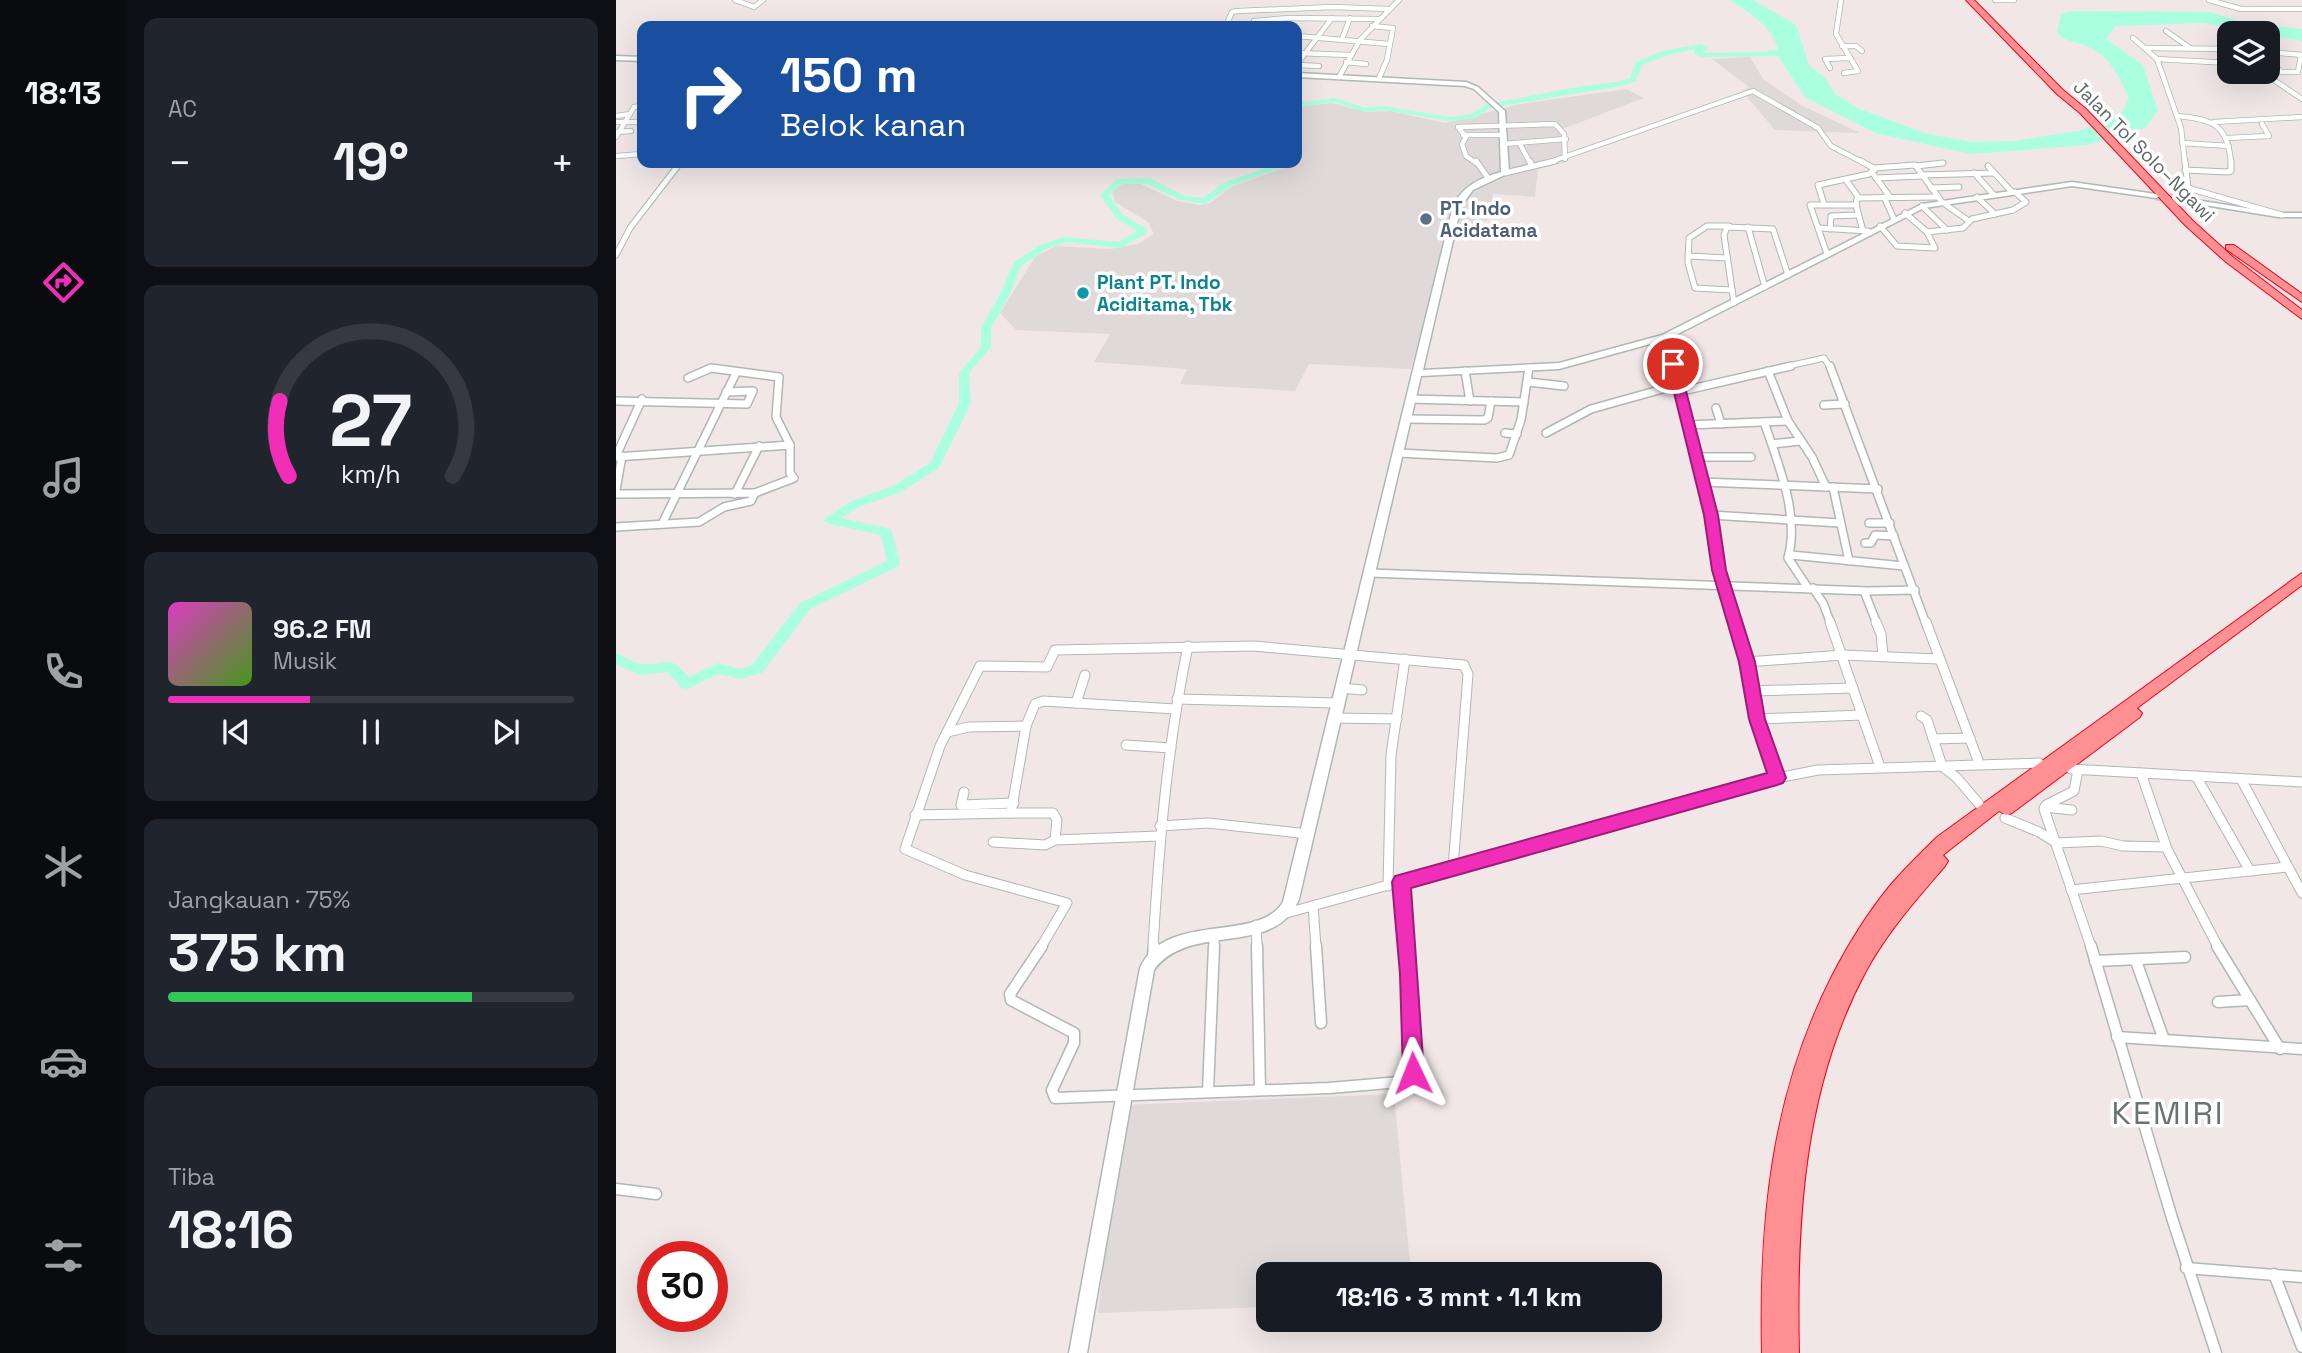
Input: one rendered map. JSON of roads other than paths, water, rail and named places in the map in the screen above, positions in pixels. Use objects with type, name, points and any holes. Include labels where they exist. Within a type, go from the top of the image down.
[{"type":"highway","name":"Jalan Tol Solo–Ngawi","points":[[1970,0],[2060,92],[2083,111],[2210,243],[2302,316]]},
{"type":"highway","name":"Jalan Tol Solo–Ngawi","points":[[1980,0],[2230,247],[2302,306]]},
{"type":"highway","points":[[2230,247],[2302,299]]},
{"type":"highway","points":[[1774,1353],[1773,1258],[1779,1193],[1794,1104],[1808,1051],[1824,1007],[1861,940],[1904,881],[1943,842],[2302,578]]},
{"type":"highway","points":[[1787,1353],[1787,1254],[1791,1203],[1808,1099],[1831,1023],[1854,976],[1891,916],[1928,871],[1967,836],[2302,589]]},
{"type":"street","points":[[735,0],[756,6],[763,0]]},
{"type":"street","points":[[746,4],[751,0]]},
{"type":"street","points":[[1339,77],[1360,40],[1399,0]]},
{"type":"street","points":[[1841,0],[1836,31],[1858,71],[1844,73]]},
{"type":"street","points":[[1995,0],[2014,0]]},
{"type":"street","points":[[2208,0],[2218,6],[2302,9]]},
{"type":"street","points":[[1229,21],[1234,11],[1332,7],[1389,9]]},
{"type":"street","points":[[1254,21],[1261,10]]},
{"type":"street","points":[[1254,21],[1301,18],[1379,19]]},
{"type":"street","points":[[1302,60],[1332,18]]},
{"type":"street","points":[[1342,39],[1350,18]]},
{"type":"street","points":[[1373,26],[1393,28],[1387,61],[1379,78]]},
{"type":"street","points":[[2166,31],[2190,48]]},
{"type":"street","points":[[1302,36],[1389,44]]},
{"type":"street","points":[[2133,38],[2157,59],[2177,116],[2186,185],[2194,191],[2247,208]]},
{"type":"street","points":[[1842,46],[1856,47],[1862,51]]},
{"type":"street","points":[[2146,48],[2217,47]]},
{"type":"street","points":[[1302,54],[1350,55]]},
{"type":"street","points":[[2280,54],[2301,55],[2298,72],[2281,72]]},
{"type":"street","points":[[616,58],[637,59]]},
{"type":"street","points":[[1830,68],[1825,59],[1850,58]]},
{"type":"street","points":[[2157,59],[2217,62]]},
{"type":"street","points":[[1346,62],[1366,64]]},
{"type":"street","points":[[1302,65],[1319,66]]},
{"type":"street","points":[[1302,75],[1470,85],[1502,111],[1505,173]]},
{"type":"street","points":[[2280,84],[2302,99]]},
{"type":"street","points":[[1283,914],[1295,888],[1459,200],[1475,185],[1488,178],[1565,159],[1753,91],[1818,128],[1824,140],[1831,146],[1874,173],[1923,176],[1994,173]]},
{"type":"street","points":[[617,134],[637,107]]},
{"type":"street","points":[[616,116],[630,114]]},
{"type":"street","points":[[2177,116],[2214,122],[2302,117]]},
{"type":"street","points":[[616,122],[637,122]]},
{"type":"street","points":[[2185,170],[2230,172],[2232,164],[2227,138],[2225,132],[2214,122]]},
{"type":"street","points":[[1488,178],[1475,160],[1466,156],[1462,144],[1466,137],[1461,135],[1555,124],[1561,127],[1566,139],[1565,159]]},
{"type":"street","points":[[2227,138],[2257,139],[2269,136],[2262,124]]},
{"type":"street","points":[[617,134],[631,131]]},
{"type":"street","points":[[1503,144],[1566,139]]},
{"type":"street","points":[[2182,143],[2229,146]]},
{"type":"street","points":[[1520,144],[1532,166]]},
{"type":"street","points":[[616,156],[637,155]]},
{"type":"street","points":[[1824,204],[1818,185],[1846,180],[1849,176],[1943,163]]},
{"type":"street","points":[[1916,166],[1940,200],[1969,221]]},
{"type":"street","points":[[1905,213],[1927,232],[1963,228],[1969,221],[2016,209],[2026,203],[1988,166]]},
{"type":"street","points":[[619,251],[630,228],[676,168]]},
{"type":"street","points":[[1874,173],[1887,197],[1894,219]]},
{"type":"street","points":[[1974,173],[1994,195]]},
{"type":"street","points":[[1846,180],[1859,198]]},
{"type":"street","points":[[1867,231],[1858,215],[1855,200],[1859,198],[1940,200],[2074,184],[2156,196]]},
{"type":"street","points":[[1931,188],[1959,187]]},
{"type":"street","points":[[2194,191],[2202,203]]},
{"type":"street","points":[[1977,197],[1995,214]]},
{"type":"street","points":[[1416,373],[1565,364],[1665,337],[1788,275],[1867,231],[1940,200]]},
{"type":"street","points":[[2186,200],[2282,215],[2302,215]]},
{"type":"street","points":[[1827,254],[1810,205],[1856,205]]},
{"type":"street","points":[[1922,206],[1947,230]]},
{"type":"street","points":[[1830,229],[1831,216],[1858,215]]},
{"type":"street","points":[[1732,290],[1695,288],[1688,256],[1689,238],[1712,223],[1774,231],[1788,275]]},
{"type":"street","points":[[1729,226],[1724,235],[1734,303]]},
{"type":"street","points":[[1880,226],[1897,246],[1935,247],[1927,232]]},
{"type":"street","points":[[1748,227],[1765,287]]},
{"type":"street","points":[[1819,228],[1867,231]]},
{"type":"street","points":[[1907,241],[1914,247]]},
{"type":"street","points":[[1688,256],[1727,258]]},
{"type":"street","points":[[1665,337],[1711,515],[1716,557],[1747,662],[1757,719],[1777,778]]},
{"type":"street","points":[[1546,433],[1556,425],[1606,405],[1824,358],[1830,365],[1878,489],[1938,659],[1979,763]]},
{"type":"street","points":[[642,399],[618,457],[616,492],[755,493],[794,478],[790,473],[790,445],[778,424],[775,412],[781,378],[711,368],[688,379]]},
{"type":"street","points":[[1398,453],[1506,457],[1512,453],[1517,434],[1528,382],[1528,368]]},
{"type":"street","points":[[1465,371],[1470,401]]},
{"type":"street","points":[[1768,371],[1788,421],[1829,487],[1849,561]]},
{"type":"street","points":[[662,524],[736,373]]},
{"type":"street","points":[[1528,382],[1564,386]]},
{"type":"street","points":[[616,401],[642,399],[718,406],[747,404],[752,391],[726,392]]},
{"type":"street","points":[[1410,399],[1524,402]]},
{"type":"street","points":[[1406,419],[1485,420],[1488,418],[1491,401]]},
{"type":"street","points":[[1824,405],[1845,404]]},
{"type":"street","points":[[1716,408],[1721,424]]},
{"type":"street","points":[[1687,425],[1788,421]]},
{"type":"street","points":[[1764,422],[1783,485],[1790,521],[1791,555],[1788,558],[1794,570],[1822,603],[1843,655],[1880,767]]},
{"type":"street","points":[[1504,433],[1517,434]]},
{"type":"street","points":[[1772,444],[1801,441]]},
{"type":"street","points":[[618,457],[790,445]]},
{"type":"street","points":[[736,494],[759,446]]},
{"type":"street","points":[[1695,457],[1751,457]]},
{"type":"street","points":[[1702,482],[1878,489]]},
{"type":"street","points":[[616,527],[704,521],[724,507],[751,501],[755,493]]},
{"type":"street","points":[[1711,515],[1840,523]]},
{"type":"street","points":[[1869,523],[1890,523]]},
{"type":"street","points":[[1865,543],[1871,543],[1875,535],[1894,536]]},
{"type":"street","points":[[1791,555],[1904,566]]},
{"type":"street","points":[[1370,573],[1864,591],[1915,590]]},
{"type":"street","points":[[1864,591],[1881,634],[1883,656]]},
{"type":"street","points":[[1078,1353],[1139,1007],[1147,968],[1153,956],[1159,831],[1176,704],[1188,646]]},
{"type":"street","points":[[1402,882],[1409,974],[1412,1078],[1400,1082],[1329,1088],[1053,1096],[1052,1090],[1074,1043],[1074,1033],[1011,1000],[1012,988],[1067,907],[1067,902],[965,875],[905,849],[947,732],[976,670],[985,664],[1047,667],[1055,650],[1254,646],[1454,662],[1467,668],[1453,869]]},
{"type":"street","points":[[1747,662],[1843,655],[1938,659]]},
{"type":"street","points":[[1388,886],[1391,755],[1405,659]]},
{"type":"street","points":[[1076,703],[1085,675]]},
{"type":"street","points":[[1341,688],[1362,690]]},
{"type":"street","points":[[1750,691],[1853,688]]},
{"type":"street","points":[[1011,813],[1027,726],[1032,706],[1038,702],[1337,703]]},
{"type":"street","points":[[1757,719],[1862,715]]},
{"type":"street","points":[[1921,716],[1927,720],[1942,766],[1957,778],[1979,804]]},
{"type":"street","points":[[1334,718],[1397,719]]},
{"type":"street","points":[[947,732],[969,727],[1027,726]]},
{"type":"street","points":[[1933,739],[1970,738]]},
{"type":"street","points":[[1126,745],[1171,748]]},
{"type":"street","points":[[1153,956],[1167,946],[1256,925],[1283,914],[1777,778],[1818,770],[1979,763],[2000,766],[2023,761],[2039,763]]},
{"type":"street","points":[[2045,807],[2072,792],[2075,769],[2302,782]]},
{"type":"street","points":[[2141,773],[2166,847],[2180,878],[2280,1049]]},
{"type":"street","points":[[2196,776],[2250,871]]},
{"type":"street","points":[[2241,779],[2302,893]]},
{"type":"street","points":[[964,792],[961,805],[1014,803]]},
{"type":"street","points":[[2045,807],[2072,810]]},
{"type":"street","points":[[2045,807],[2095,961],[2186,1268],[2216,1353]]},
{"type":"street","points":[[915,815],[1053,813],[1057,820],[1055,840]]},
{"type":"street","points":[[2005,818],[2034,829],[2057,843],[2101,841],[2123,846],[2166,847]]},
{"type":"street","points":[[993,842],[1045,845],[1055,840],[1159,831],[1208,823],[1308,834]]},
{"type":"street","points":[[2071,890],[2287,867]]},
{"type":"street","points":[[1313,906],[1321,1023]]},
{"type":"street","points":[[1256,925],[1260,1090]]},
{"type":"street","points":[[1208,1091],[1214,935]]},
{"type":"street","points":[[2095,961],[2185,957]]},
{"type":"street","points":[[2136,961],[2164,1040]]},
{"type":"street","points":[[2218,1002],[2250,1000]]},
{"type":"street","points":[[2117,1037],[2302,1049]]},
{"type":"street","points":[[616,1189],[656,1194]]},
{"type":"street","points":[[2186,1268],[2302,1277]]},
{"type":"street","points":[[2274,1274],[2301,1343]]},
{"type":"waterway","points":[[1302,104],[1334,100],[1365,110],[1383,108],[1451,119],[1473,116],[1487,106],[1618,84],[1633,79],[1639,64],[1666,53],[1700,46],[1705,48],[1697,51],[1701,55],[1785,54]]},
{"type":"waterway","points":[[616,658],[639,670],[670,666],[687,684],[718,668],[740,674],[757,669],[805,606],[894,563],[887,532],[829,520],[855,504],[897,489],[935,465],[965,403],[964,373],[986,347],[986,328],[1004,296],[1017,264],[1043,247],[1066,239],[1120,245],[1144,231],[1120,217],[1104,195],[1120,181],[1149,181],[1183,198],[1205,201],[1228,184],[1275,168]]},
{"type":"tunnel","points":[[2156,196],[2186,200]]},
{"type":"place","name":"PT. Indo Acidatama","points":[[1426,219]]},
{"type":"place","name":"Plant PT. Indo Aciditama, Tbk","points":[[1083,293]]},
{"type":"district","name":"KEMIRI","points":[[2168,1113]]}]
